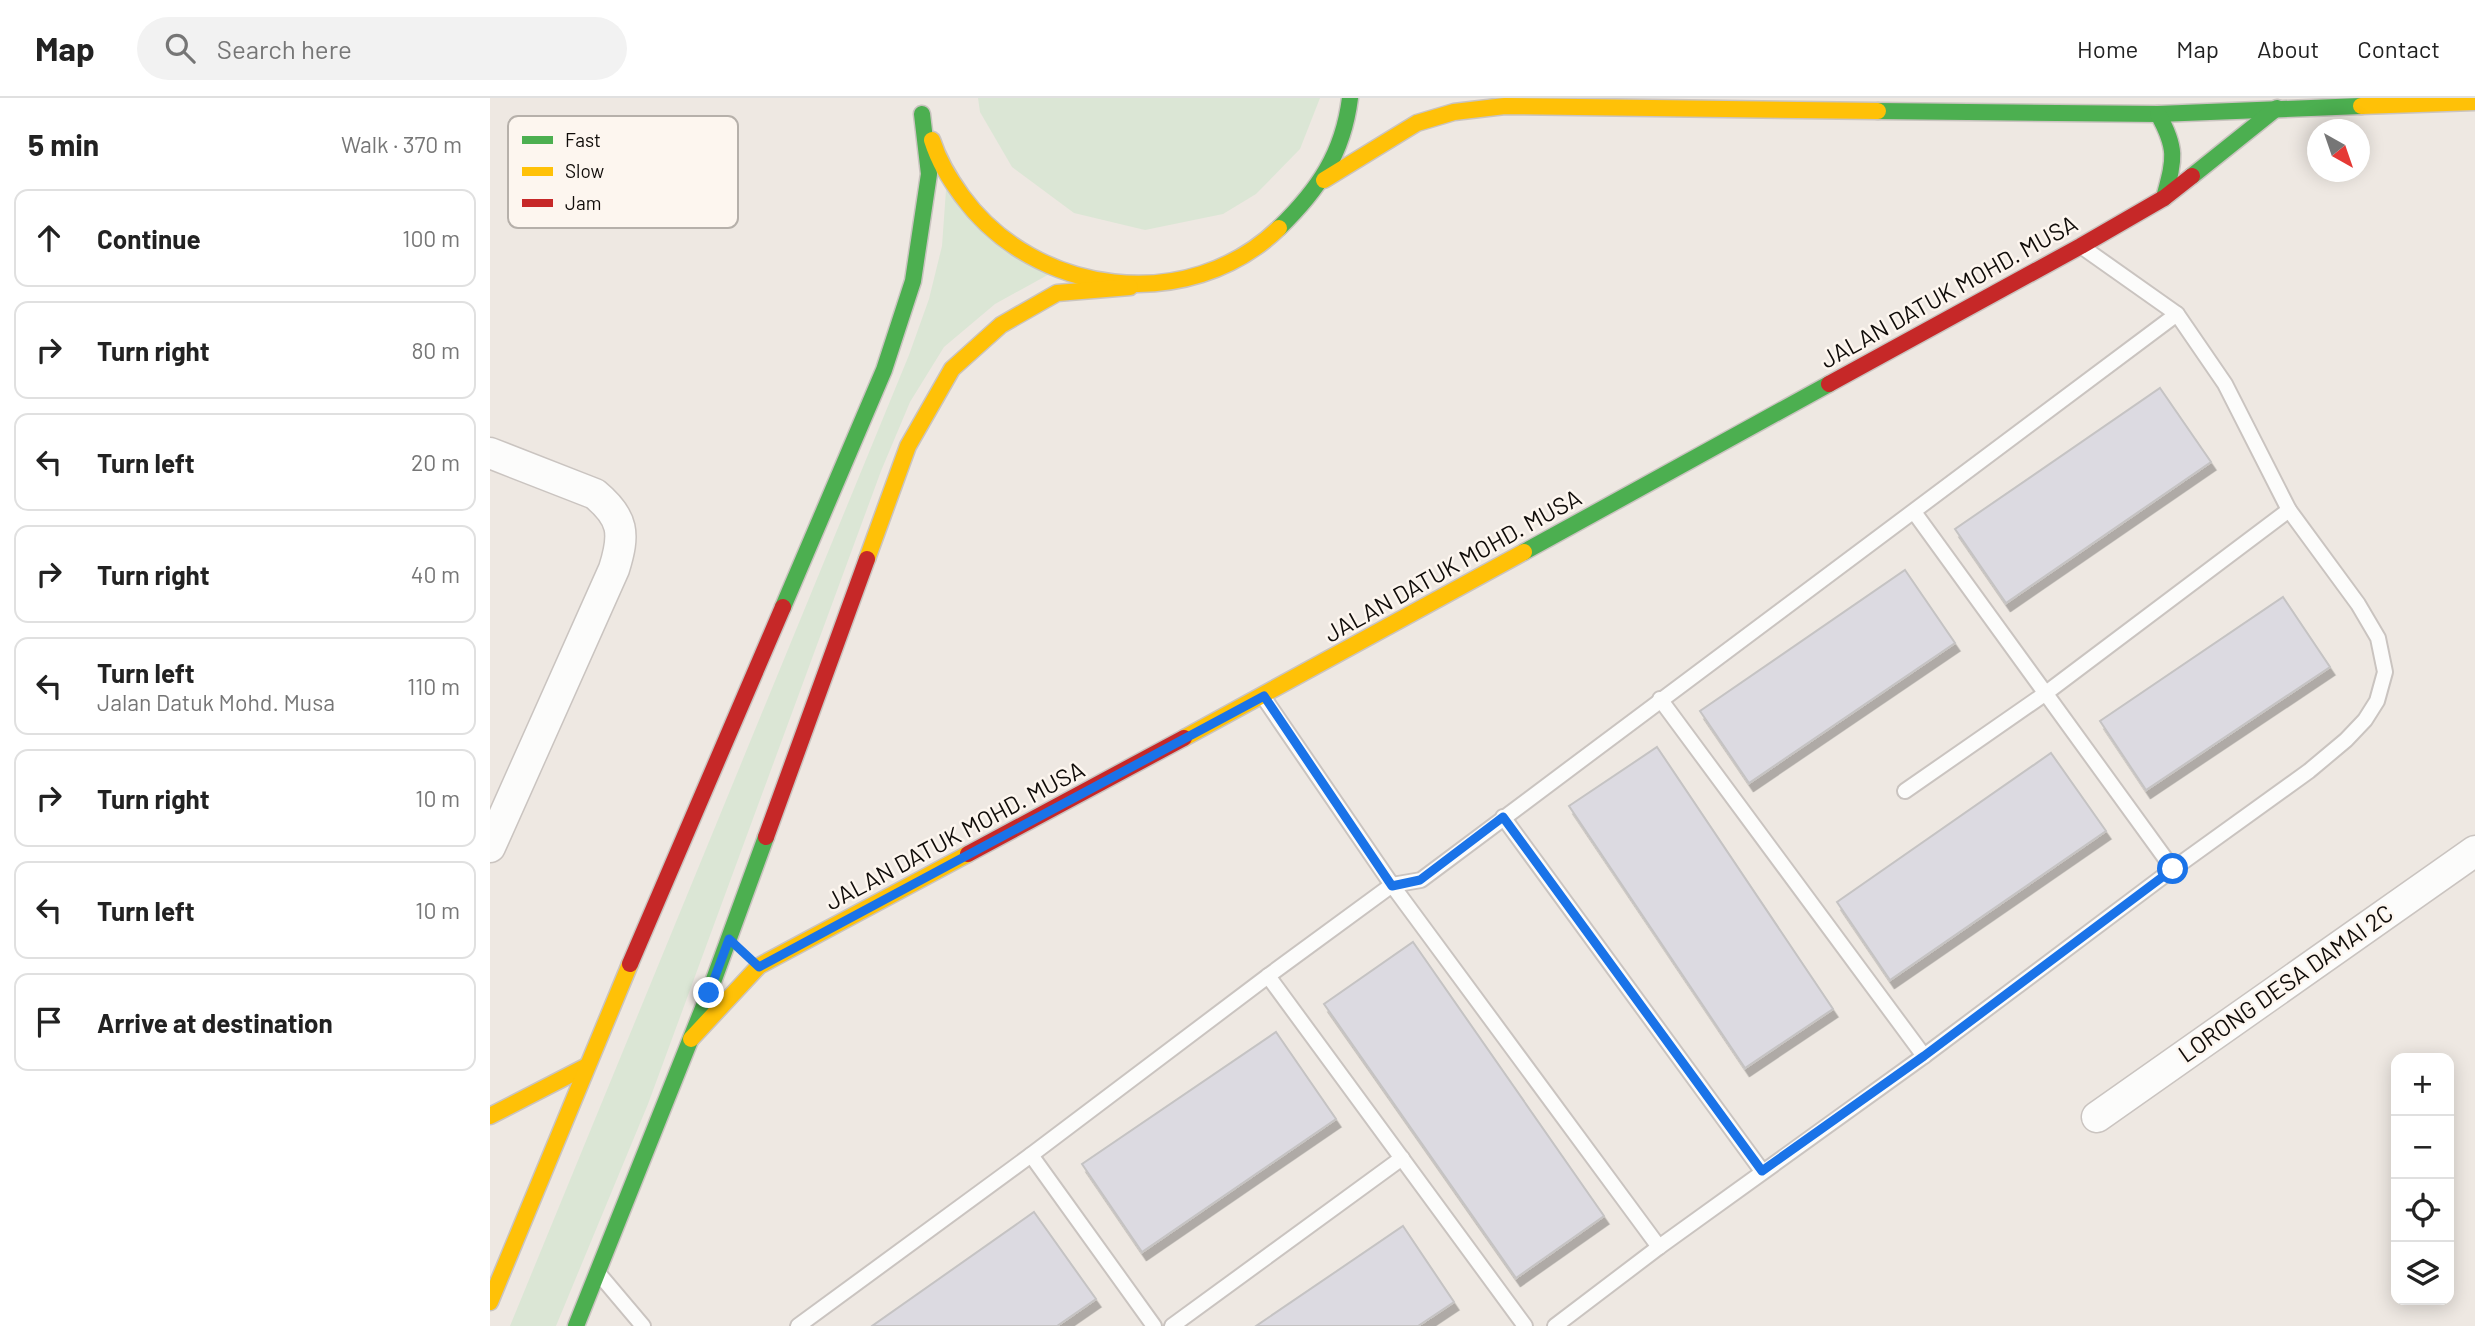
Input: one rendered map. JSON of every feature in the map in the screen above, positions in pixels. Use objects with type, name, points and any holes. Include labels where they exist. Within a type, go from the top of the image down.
[{"type":"main road","points":[[576,1326],[691,1039],[744,953],[908,446],[952,369],[1001,326],[1057,293],[1188,280],[1241,259],[1287,225],[1324,180],[1348,120],[1350,98]]},
{"type":"main road","points":[[1324,180],[1417,123],[1454,112],[1505,106],[2158,114],[2475,102]]},
{"type":"main road","points":[[922,106],[942,169],[975,217],[1020,254],[1073,277],[1130,287]]},
{"type":"main road","points":[[490,1302],[587,1066],[884,370],[913,281],[929,174],[922,106]]},
{"type":"main road","name":"JALAN DATUK MOHD. MUSA","points":[[744,953],[1264,696],[2081,246],[2164,198],[2277,108]]},
{"type":"main road","points":[[2158,114],[2171,136],[2175,150],[2164,198]]},
{"type":"main road","points":[[691,1039],[744,953]]},
{"type":"main road","points":[[490,1116],[587,1066]]},
{"type":"street","points":[[490,453],[595,494],[608,505],[620,522],[622,545],[614,569],[490,847]]},
{"type":"street","name":"LORONG DESA DAMAI 2C","points":[[2097,1117],[2475,851]]},
{"type":"lane","points":[[1555,1326],[1762,1171],[1924,1056],[2173,869],[2309,771],[2346,740],[2365,720],[2376,701],[2385,673],[2378,638],[2358,604],[2290,510],[2225,384],[2177,314],[2081,246]]},
{"type":"lane","points":[[798,1326],[1392,886],[1420,880],[2177,314]]},
{"type":"lane","points":[[1905,791],[2046,694],[2290,510]]},
{"type":"lane","points":[[1914,512],[2173,869]]},
{"type":"lane","points":[[1264,696],[1392,886],[1659,1247]]},
{"type":"lane","points":[[1660,699],[1924,1056]]},
{"type":"lane","points":[[1503,817],[1762,1171]]},
{"type":"lane","points":[[1268,976],[1525,1326]]},
{"type":"lane","points":[[1031,1156],[1154,1326]]},
{"type":"lane","points":[[1172,1326],[1402,1158]]},
{"type":"lane","points":[[598,1273],[643,1326]]},
{"type":"green space","points":[[978,98],[1320,98],[1300,149],[1256,194],[1223,214],[1145,230],[1074,213],[1012,167],[980,112]]},
{"type":"green space","points":[[946,190],[1053,272],[995,304],[944,347],[910,402],[881,471],[648,1104],[556,1326],[510,1326],[909,355],[929,299],[942,246]]},
{"type":"building","points":[[2160,388],[2211,462],[2006,603],[1955,529]]},
{"type":"building","points":[[1905,570],[1955,643],[1749,783],[1700,711]]},
{"type":"building","points":[[2283,597],[2330,667],[2146,790],[2100,721]]},
{"type":"building","points":[[1657,747],[1833,1009],[1745,1068],[1569,806]]},
{"type":"building","points":[[2051,753],[2106,831],[1890,980],[1837,902]]},
{"type":"building","points":[[1413,942],[1604,1216],[1516,1278],[1324,1004]]},
{"type":"building","points":[[1276,1032],[1336,1119],[1142,1252],[1082,1164]]},
{"type":"building","points":[[1034,1212],[1096,1299],[1057,1326],[872,1326]]},
{"type":"building","points":[[1403,1226],[1454,1302],[1418,1326],[1256,1326]]},
{"type":"traffic: fast","points":[[1279,228],[1306,200],[1335,154],[1347,118],[1350,98]]},
{"type":"traffic: fast","points":[[1878,111],[2158,114],[2361,106]]},
{"type":"traffic: fast","points":[[2192,176],[2277,108]]},
{"type":"traffic: fast","points":[[783,607],[884,370],[913,281],[929,174],[922,114]]},
{"type":"traffic: fast","points":[[2158,114],[2169,137],[2172,155],[2164,198]]},
{"type":"traffic: fast","points":[[1524,552],[1829,384]]},
{"type":"traffic: fast","points":[[576,1326],[709,993],[766,837]]},
{"type":"traffic: slow","points":[[2361,106],[2475,102]]},
{"type":"traffic: slow","points":[[1324,180],[1417,123],[1454,112],[1505,106],[1878,111]]},
{"type":"traffic: slow","points":[[932,140],[941,163],[957,189],[993,230],[1030,256],[1070,273],[1114,282],[1158,283],[1201,274],[1242,256],[1279,228]]},
{"type":"traffic: slow","points":[[867,559],[908,446],[952,369],[1001,325],[1057,293],[1130,287]]},
{"type":"traffic: slow","points":[[1184,738],[1524,552]]},
{"type":"traffic: slow","points":[[691,1039],[759,966],[968,854]]},
{"type":"traffic: slow","points":[[490,1302],[630,964]]},
{"type":"traffic: slow","points":[[490,1116],[587,1066]]},
{"type":"traffic: jam","points":[[1829,384],[2081,246],[2164,198],[2192,176]]},
{"type":"traffic: jam","points":[[766,837],[867,559]]},
{"type":"traffic: jam","points":[[630,964],[783,607]]},
{"type":"traffic: jam","points":[[968,854],[1184,738]]},
{"type":"route","points":[[709,993],[729,939],[759,967],[1264,696],[1392,886],[1420,880],[1503,817],[1762,1171],[1924,1056],[2173,869]]}]
